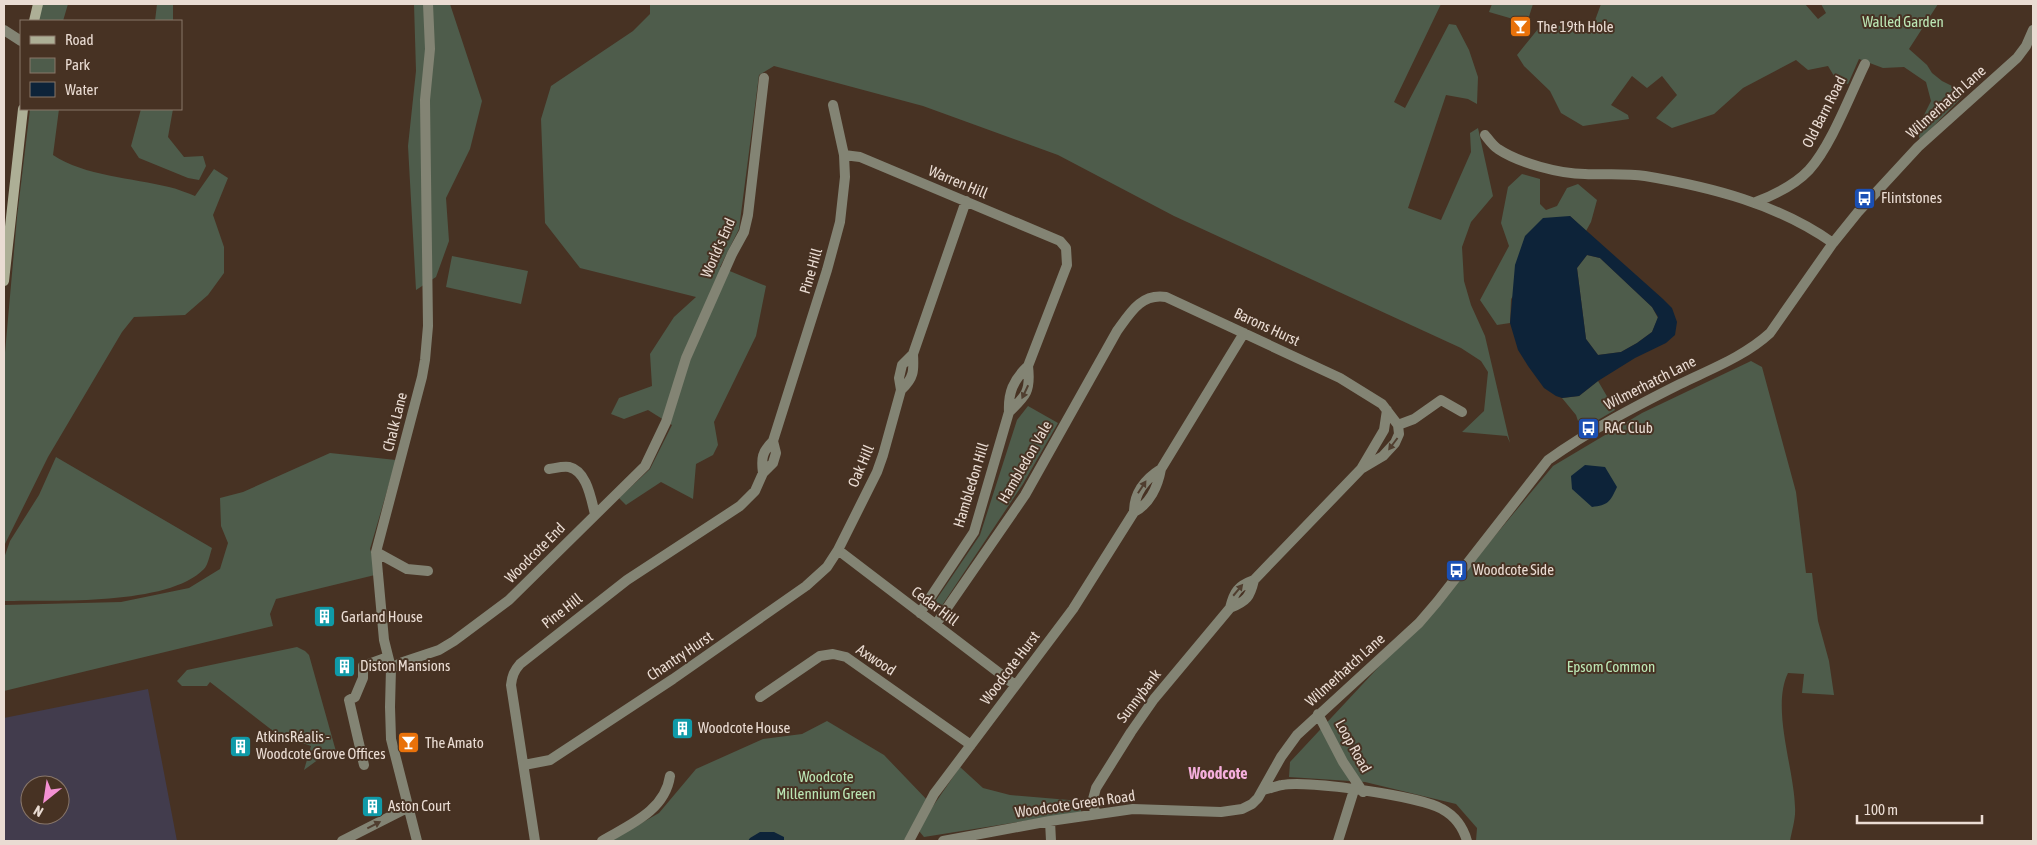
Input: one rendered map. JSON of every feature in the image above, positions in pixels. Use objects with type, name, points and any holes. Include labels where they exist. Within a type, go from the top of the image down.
[{"type":"main road","points":[[34,20],[38,4]]},
{"type":"main road","points":[[4,281],[23,110]]},
{"type":"street","name":"Chalk Lane","points":[[417,841],[407,808],[391,739],[391,668],[384,640],[376,552],[406,443],[425,360],[428,326],[425,100],[430,49],[428,4]]},
{"type":"street","points":[[4,30],[20,40]]},
{"type":"street","name":"Wilmerhatch Lane","points":[[1264,790],[1281,757],[1297,735],[1318,714],[1379,661],[1431,609],[1548,460],[1619,414],[1740,355],[1770,334],[1833,243],[1858,212],[1918,147],[2017,58],[2026,46],[2033,30]]},
{"type":"street","name":"Old Barn Road","points":[[1756,202],[1776,195],[1808,171],[1823,151],[1865,64]]},
{"type":"street","name":"World's End","points":[[666,422],[686,358],[732,254],[744,232],[748,215],[764,78]]},
{"type":"street","name":"Pine Hill","points":[[535,841],[511,685],[512,677],[515,670],[526,659],[627,580],[740,506],[755,492],[763,473],[761,459],[764,449],[772,441],[827,270],[840,222],[845,177],[844,155],[834,105]]},
{"type":"street","points":[[1485,135],[1497,149],[1552,170],[1583,174],[1616,173],[1645,176],[1756,202],[1799,221],[1833,243]]},
{"type":"street","name":"Warren Hill","points":[[844,155],[860,157],[1060,241]]},
{"type":"street","name":"Oak Hill","points":[[838,550],[877,472],[901,390],[899,378],[902,365],[913,354],[966,201]]},
{"type":"street","name":"Hambledon Hill","points":[[920,613],[974,532],[1009,412],[1023,398],[1030,382],[1028,366],[1067,265],[1066,248],[1060,241]]},
{"type":"street","name":"Barons Hurst","points":[[1132,310],[1147,298],[1156,295],[1166,297],[1340,378],[1382,404],[1387,410]]},
{"type":"street","name":"Hambledon Vale","points":[[936,624],[1025,495],[1106,349],[1132,310]]},
{"type":"street","name":"Woodcote Hurst","points":[[908,841],[934,794],[1073,609],[1134,512],[1135,497],[1148,477],[1160,469],[1244,333]]},
{"type":"street","points":[[1387,410],[1398,425],[1414,419],[1441,400],[1462,412]]},
{"type":"street","name":"Sunnybank","points":[[1095,814],[1093,799],[1096,788],[1154,699],[1230,608],[1243,603],[1251,594],[1254,580],[1361,469],[1384,430],[1387,410]]},
{"type":"street","name":"Woodcote End","points":[[391,668],[440,650],[509,600],[645,466],[666,422]]},
{"type":"street","name":"Sunnybank","points":[[1361,469],[1382,456],[1395,443],[1400,434],[1398,425]]},
{"type":"street","points":[[549,468],[568,467],[579,473],[584,479],[596,514]]},
{"type":"street","name":"Cedar Hill","points":[[838,550],[1015,685]]},
{"type":"street","name":"Chantry Hurst","points":[[524,765],[550,760],[673,679],[806,586],[827,567],[838,550]]},
{"type":"street","points":[[376,552],[407,569],[428,570]]},
{"type":"street","name":"Axwood","points":[[760,697],[820,656],[833,654],[846,657],[971,745]]},
{"type":"street","points":[[364,765],[348,700],[355,697],[363,678],[363,666],[388,657]]},
{"type":"street","name":"Loop Road","points":[[1318,714],[1359,791]]},
{"type":"street","points":[[602,841],[654,808],[667,791],[670,776]]},
{"type":"street","points":[[1264,790],[1282,784],[1321,785],[1434,805],[1456,820],[1464,830],[1467,841]]},
{"type":"street","name":"Woodcote Green Road","points":[[943,841],[962,839],[1050,821],[1133,809],[1242,810],[1252,804],[1264,790]]},
{"type":"street","points":[[1338,841],[1359,791]]},
{"type":"street","points":[[342,841],[407,808]]},
{"type":"street","points":[[1050,821],[1051,841]]},
{"type":"shaded area","points":[[148,689],[177,841],[4,841],[4,718]]},
{"type":"green space","points":[[42,4],[68,4],[63,20],[38,20]]},
{"type":"green space","points":[[157,4],[173,4],[173,20],[155,20]]},
{"type":"green space","points":[[414,4],[450,4],[482,101],[470,149],[446,198],[449,241],[436,277],[416,290],[408,146],[416,71]]},
{"type":"green space","points":[[650,4],[1441,4],[1394,102],[1405,108],[1449,24],[1456,25],[1469,50],[1478,77],[1477,104],[1468,99],[1446,95],[1408,208],[1441,220],[1471,152],[1470,133],[1478,128],[1493,196],[1471,222],[1462,247],[1464,281],[1471,305],[1485,336],[1510,443],[1507,436],[1462,432],[1484,411],[1488,372],[1481,361],[1461,348],[1174,216],[1058,155],[923,106],[774,66],[759,75],[739,229],[720,267],[766,286],[756,336],[714,422],[718,445],[713,455],[696,464],[693,499],[661,482],[626,505],[619,498],[650,469],[672,425],[648,410],[624,419],[611,414],[619,398],[652,386],[650,354],[674,317],[696,297],[580,268],[545,223],[541,119],[551,86],[633,31],[650,14]]},
{"type":"green space","points":[[1492,4],[1533,4],[1527,23],[1489,12]]},
{"type":"green space","name":"Walled Garden","points":[[1601,4],[1805,4],[1818,19],[1826,13],[1821,4],[1938,4],[1909,49],[1927,65],[1932,73],[1942,81],[1958,89],[1963,96],[1920,140],[1917,129],[1931,101],[1926,82],[1904,67],[1883,68],[1859,59],[1848,84],[1837,81],[1828,66],[1808,70],[1796,60],[1743,88],[1714,114],[1672,128],[1656,118],[1677,95],[1662,76],[1647,88],[1632,76],[1611,105],[1628,115],[1629,119],[1583,126],[1561,113],[1550,91],[1524,66],[1517,55],[1538,29],[1552,24],[1590,34]]},
{"type":"green space","points":[[30,110],[59,110],[53,155],[79,168],[109,176],[169,187],[195,196],[214,169],[228,178],[213,215],[224,247],[224,273],[208,295],[185,315],[134,317],[122,332],[48,457],[4,546],[4,364],[17,217]]},
{"type":"green space","points":[[141,110],[173,110],[168,137],[184,157],[203,156],[206,166],[199,180],[188,178],[139,158],[131,146]]},
{"type":"green space","points":[[1522,174],[1540,179],[1540,204],[1546,210],[1557,206],[1567,188],[1578,184],[1597,200],[1591,222],[1586,231],[1570,216],[1511,299],[1510,323],[1497,325],[1480,300],[1509,246],[1501,223],[1508,187]]},
{"type":"green space","points":[[1587,255],[1600,258],[1652,307],[1658,318],[1652,332],[1621,352],[1598,355],[1586,339],[1577,268]]},
{"type":"green space","points":[[452,256],[528,271],[521,304],[446,287]]},
{"type":"green space","name":"Epsom Common","points":[[1751,361],[1762,367],[1796,492],[1806,573],[1812,573],[1818,621],[1829,661],[1834,695],[1802,693],[1804,674],[1788,673],[1783,687],[1782,720],[1795,807],[1790,841],[1476,841],[1477,828],[1456,804],[1365,782],[1289,777],[1290,762],[1444,597],[1553,466],[1642,413]]},
{"type":"green space","points":[[1598,381],[1615,410],[1581,430],[1576,415],[1562,398],[1579,396]]},
{"type":"green space","points":[[1028,406],[1058,423],[1023,484],[939,610],[932,606],[980,535],[1017,420]]},
{"type":"green space","points":[[330,453],[396,460],[370,549],[379,574],[276,599],[270,614],[273,626],[4,691],[4,605],[121,602],[189,588],[220,569],[228,543],[221,526],[220,498],[243,492]]},
{"type":"green space","points":[[56,457],[212,548],[204,569],[187,581],[165,589],[138,595],[109,599],[4,601],[4,558],[10,541],[39,495]]},
{"type":"green space","points":[[297,647],[309,655],[337,755],[319,759],[304,770],[311,746],[277,734],[210,682],[207,686],[182,686],[177,681],[187,670]]},
{"type":"green space","name":"Woodcote Millennium Green","points":[[827,721],[884,755],[930,803],[904,841],[610,841],[659,813],[696,769],[763,739],[802,734]]},
{"type":"green space","points":[[960,767],[983,788],[1010,795],[1081,801],[1081,812],[924,837],[919,831],[931,809]]},
{"type":"water","points":[[1570,216],[1663,299],[1672,308],[1677,322],[1675,335],[1666,343],[1635,358],[1598,381],[1579,396],[1562,398],[1544,388],[1518,350],[1510,323],[1515,265],[1525,236],[1543,218]],"holes":[[[1587,255],[1600,258],[1652,307],[1658,317],[1652,332],[1637,343],[1621,352],[1598,355],[1586,339],[1577,268]]]},
{"type":"water","points":[[1585,465],[1605,467],[1617,487],[1605,504],[1592,507],[1572,489],[1571,476]]},
{"type":"water","points":[[760,832],[774,832],[784,837],[784,841],[748,841]]},
{"type":"place","name":"The 19th Hole","points":[[1521,27]]},
{"type":"place","name":"Flintstones","points":[[1865,198]]},
{"type":"place","name":"RAC Club","points":[[1588,428]]},
{"type":"place","name":"Woodcote Side","points":[[1457,570]]},
{"type":"place","name":"Garland House","points":[[325,617]]},
{"type":"place","name":"Diston Mansions","points":[[344,666]]},
{"type":"place","name":"Woodcote House","points":[[682,728]]},
{"type":"place","name":"The Amato","points":[[409,743]]},
{"type":"place","name":"AtkinsRéalis - Woodcote Grove Offices","points":[[240,746]]},
{"type":"place","name":"Aston Court","points":[[372,806]]},
{"type":"district","name":"Woodcote","points":[[1218,773]]}]
